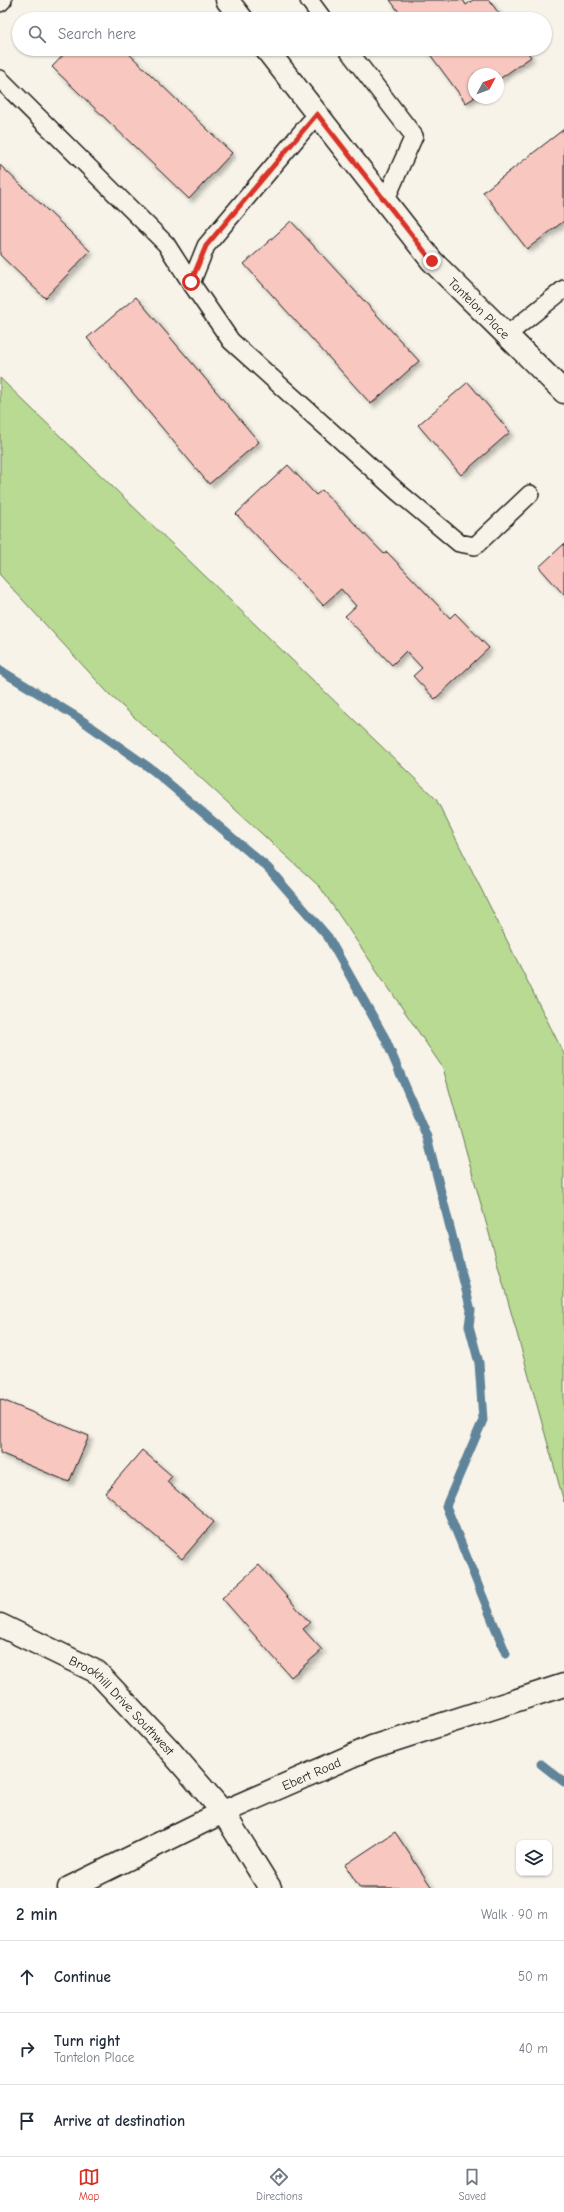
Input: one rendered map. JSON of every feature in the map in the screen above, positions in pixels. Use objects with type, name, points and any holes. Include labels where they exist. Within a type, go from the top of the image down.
[{"type":"street","points":[[227,0],[236,12]]},
{"type":"street","name":"Tantelon Place","points":[[271,56],[432,261],[564,392]]},
{"type":"street","name":"Brookhill Drive Southwest","points":[[0,1625],[96,1672],[167,1747],[223,1812],[270,1888]]},
{"type":"street","name":"Ebert Road","points":[[69,1888],[223,1812],[372,1747],[564,1684]]},
{"type":"lane","points":[[0,3],[3,0]]},
{"type":"lane","points":[[309,0],[318,12]]},
{"type":"lane","points":[[352,56],[414,136],[385,201]]},
{"type":"lane","points":[[0,78],[166,244],[231,341],[398,492],[459,543],[474,546],[530,494]]},
{"type":"lane","points":[[191,282],[206,246],[317,114]]},
{"type":"lane","points":[[507,335],[564,289]]},
{"type":"green space","points":[[0,378],[436,799],[564,1054],[564,1502],[443,1068],[320,887],[110,695],[0,575]]},
{"type":"building","points":[[390,0],[463,0],[466,5],[473,0],[489,0],[498,12],[399,12]]},
{"type":"building","points":[[62,56],[131,56],[232,153],[189,199],[52,67]]},
{"type":"building","points":[[431,56],[531,57],[504,76],[504,68],[468,68],[468,102],[466,103]]},
{"type":"building","points":[[564,129],[564,221],[527,249],[483,192]]},
{"type":"building","points":[[0,165],[90,251],[45,298],[0,255]]},
{"type":"building","points":[[291,221],[419,361],[371,404],[244,264]]},
{"type":"building","points":[[136,297],[259,442],[209,484],[87,338]]},
{"type":"building","points":[[468,382],[510,432],[461,475],[418,425]]},
{"type":"building","points":[[288,465],[316,495],[322,490],[384,554],[387,552],[450,618],[455,613],[489,648],[435,699],[413,676],[422,668],[406,651],[392,665],[345,616],[356,606],[341,589],[323,605],[236,514]]},
{"type":"building","points":[[564,544],[564,595],[539,567]]},
{"type":"building","points":[[0,1399],[89,1436],[69,1482],[0,1453]]},
{"type":"building","points":[[142,1450],[172,1476],[167,1482],[214,1522],[182,1559],[105,1493]]},
{"type":"building","points":[[259,1565],[310,1623],[303,1629],[322,1650],[291,1677],[222,1598]]},
{"type":"building","points":[[395,1832],[432,1888],[360,1888],[345,1865]]},
{"type":"waterway","points":[[0,670],[77,717],[154,771],[268,868],[328,937],[385,1038],[427,1137],[471,1310],[469,1326],[479,1363],[483,1420],[446,1506],[506,1654]]},
{"type":"waterway","points":[[541,1764],[564,1782]]},
{"type":"route","points":[[191,282],[206,246],[317,114],[432,261]]}]
